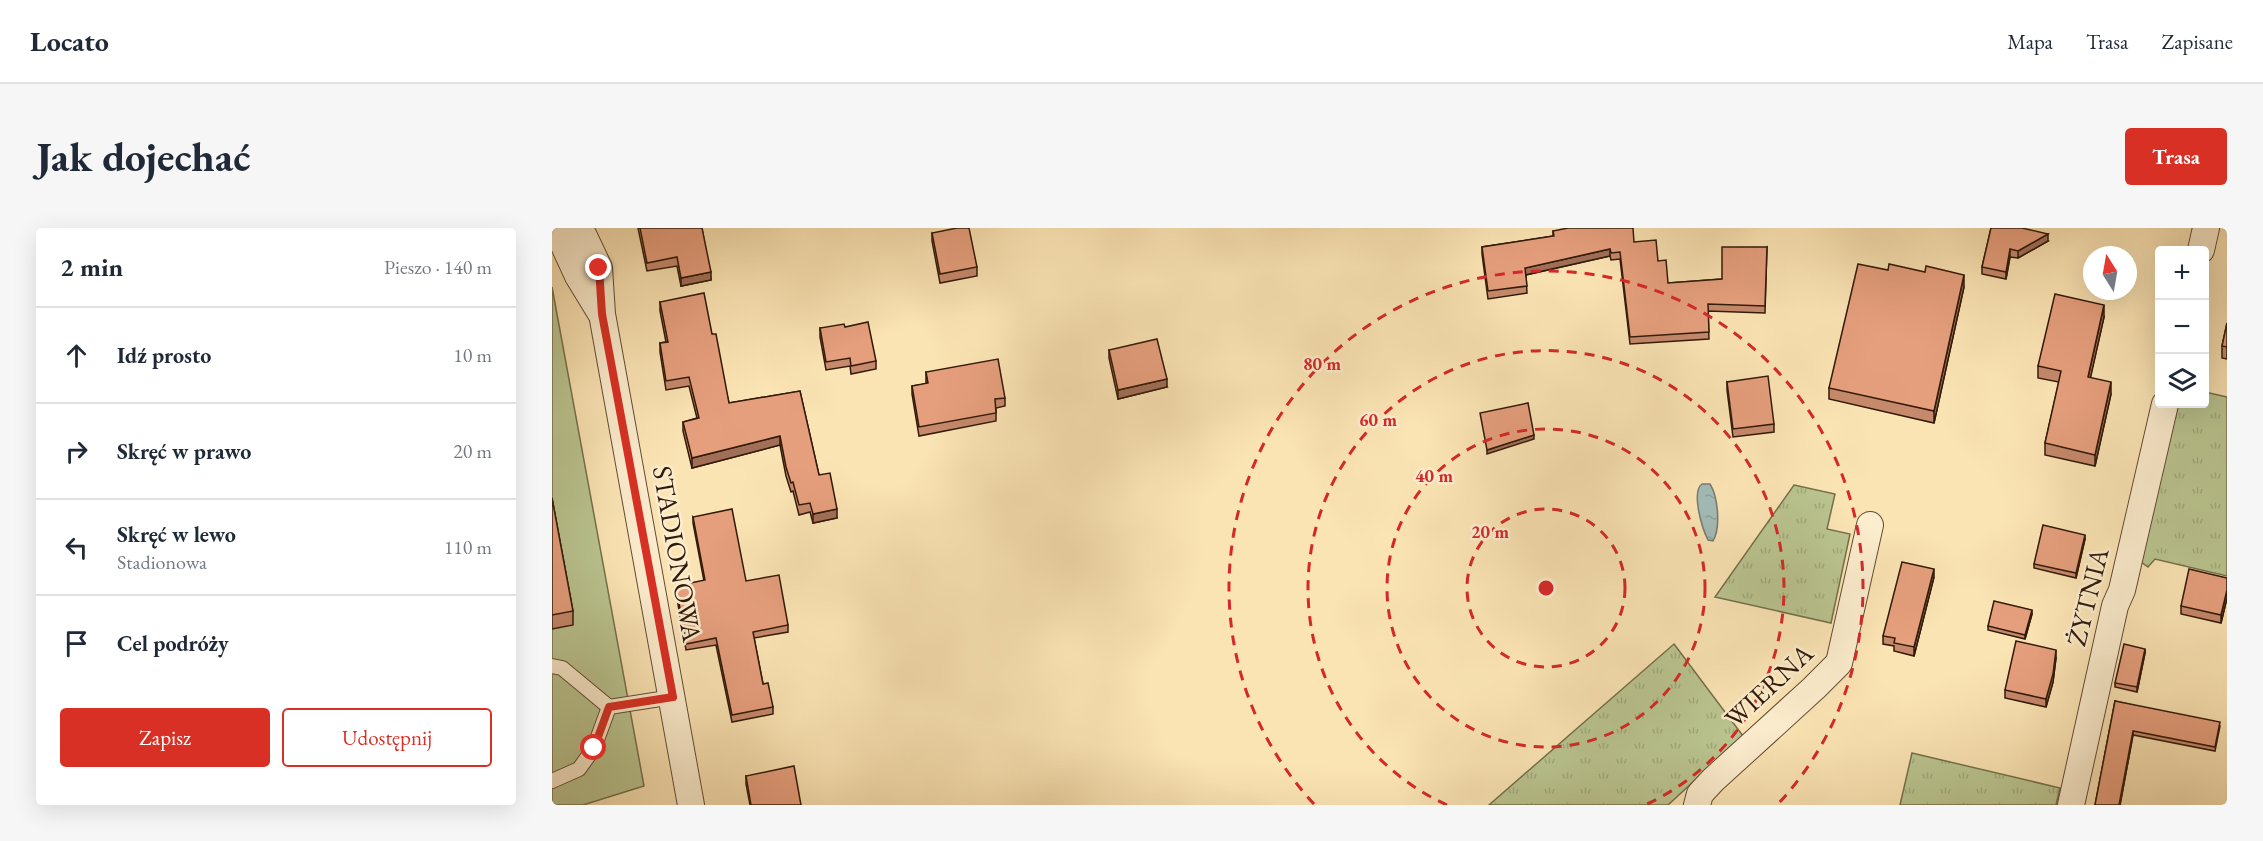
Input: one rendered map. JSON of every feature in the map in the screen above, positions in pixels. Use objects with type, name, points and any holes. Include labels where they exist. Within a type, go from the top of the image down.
[{"type":"street","name":"STADIONOWA","points":[[556,228],[578,276],[602,314]]},
{"type":"street","name":"STADIONOWA","points":[[580,228],[599,268],[602,314],[691,805]]},
{"type":"street","points":[[2202,246],[2206,228]]},
{"type":"street","name":"ŻYTNIA","points":[[2071,805],[2115,606],[2122,590],[2164,408]]},
{"type":"street","name":"WIERNA","points":[[1697,805],[1700,794],[1713,780],[1839,663],[1870,525]]},
{"type":"lane","points":[[552,666],[562,668],[609,707],[673,697]]},
{"type":"lane","points":[[552,781],[579,769],[594,748],[609,707]]},
{"type":"green space","points":[[552,287],[644,786],[583,805],[552,805]]},
{"type":"green space","points":[[2209,393],[2227,397],[2227,576],[2155,559],[2148,567],[2138,560],[2174,408],[2209,408]]},
{"type":"green space","points":[[1794,485],[1835,494],[1827,529],[1850,534],[1831,623],[1715,597]]},
{"type":"green space","points":[[1674,644],[1743,736],[1668,805],[1489,805]]},
{"type":"green space","points":[[1912,753],[2060,788],[2056,805],[1900,805]]},
{"type":"water","points":[[1702,484],[1710,484],[1717,504],[1718,520],[1713,541],[1708,540],[1697,502],[1697,494]]},
{"type":"building","points":[[640,228],[702,228],[711,272],[681,278],[677,257],[647,263]]},
{"type":"building","points":[[969,228],[977,267],[940,274],[932,233]]},
{"type":"building","points":[[1568,228],[1633,228],[1634,242],[1656,240],[1658,261],[1666,260],[1668,283],[1722,279],[1722,247],[1767,247],[1765,306],[1708,304],[1709,332],[1630,337],[1620,252],[1611,253],[1610,249],[1525,268],[1527,286],[1488,291],[1482,247],[1554,236],[1553,231]]},
{"type":"building","points":[[1991,228],[2022,228],[2048,234],[2018,251],[2010,249],[2006,272],[1982,267]]},
{"type":"building","points":[[1858,264],[1888,270],[1889,264],[1925,272],[1926,266],[1964,275],[1934,411],[1829,388]]},
{"type":"building","points":[[704,293],[712,334],[716,334],[729,403],[800,391],[819,475],[830,473],[837,509],[813,514],[810,503],[799,505],[786,467],[780,436],[692,458],[683,422],[699,418],[689,377],[666,381],[660,343],[668,342],[660,302]]},
{"type":"building","points":[[2055,294],[2104,305],[2088,377],[2111,382],[2095,455],[2045,443],[2061,371],[2038,366]]},
{"type":"building","points":[[868,322],[876,361],[851,366],[850,358],[826,362],[820,328],[844,324],[845,327]]},
{"type":"building","points":[[2227,323],[2227,347],[2222,346]]},
{"type":"building","points":[[1157,339],[1167,379],[1118,390],[1109,350]]},
{"type":"building","points":[[998,359],[1005,398],[995,399],[996,413],[919,427],[912,386],[928,383],[926,372]]},
{"type":"building","points":[[1768,376],[1774,424],[1733,429],[1727,382]]},
{"type":"building","points":[[1528,403],[1534,435],[1487,450],[1480,413]]},
{"type":"building","points":[[552,498],[573,611],[552,615]]},
{"type":"building","points":[[732,509],[746,581],[779,575],[788,625],[753,632],[763,684],[768,683],[773,707],[732,715],[716,638],[686,644],[676,586],[705,580],[693,517]]},
{"type":"building","points":[[2043,525],[2085,535],[2076,573],[2034,564]]},
{"type":"building","points":[[1902,562],[1934,569],[1914,647],[1894,643],[1895,638],[1883,636]]},
{"type":"building","points":[[2189,569],[2227,578],[2227,590],[2221,615],[2181,606]]},
{"type":"building","points":[[1994,601],[2032,610],[2025,635],[1988,626]]},
{"type":"building","points":[[2016,641],[2056,650],[2053,674],[2046,699],[2005,690]]},
{"type":"building","points":[[2124,644],[2145,649],[2137,687],[2115,683]]},
{"type":"building","points":[[2115,701],[2220,722],[2215,747],[2133,731],[2119,805],[2095,805]]},
{"type":"building","points":[[794,766],[801,805],[751,805],[746,776]]},
{"type":"route","points":[[594,748],[609,707],[673,697],[602,314],[599,268]]}]
